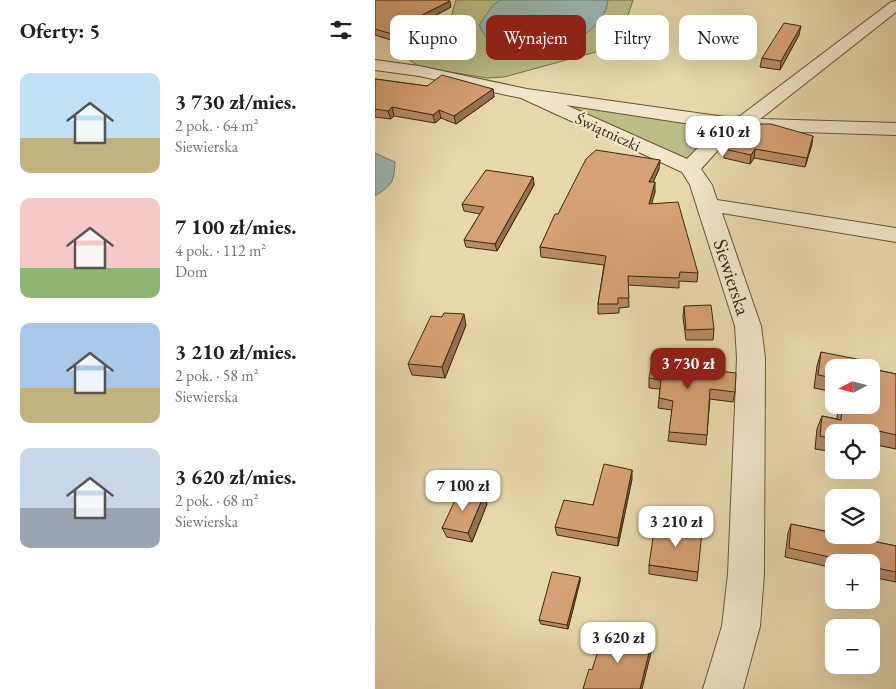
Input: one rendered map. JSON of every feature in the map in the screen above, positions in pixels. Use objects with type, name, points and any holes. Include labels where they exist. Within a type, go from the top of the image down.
[{"type":"street","points":[[690,168],[731,124],[747,120],[896,5]]},
{"type":"street","name":"Świątniczki","points":[[376,54],[419,71],[527,94],[731,124],[896,129]]},
{"type":"street","name":"Świątniczki","points":[[527,94],[690,168]]},
{"type":"street","name":"Siewierska","points":[[690,168],[701,185],[709,206],[748,326],[751,358],[746,574],[741,626],[723,689]]},
{"type":"street","points":[[709,206],[730,207],[896,235]]},
{"type":"green space","points":[[456,0],[633,0],[628,15],[596,15],[596,52],[586,55],[586,15],[486,15],[486,60],[567,60],[504,77],[487,78],[420,67],[410,60],[476,60],[476,15],[452,15]]},
{"type":"green space","points":[[550,99],[721,126],[693,159],[675,159]]},
{"type":"water","points":[[501,0],[608,0],[603,15],[596,15],[596,24],[586,33],[586,15],[486,15],[493,5]]},
{"type":"water","points":[[486,15],[486,36],[485,36],[479,25]]},
{"type":"water","points":[[375,153],[395,162],[391,183],[375,196]]},
{"type":"building","points":[[375,0],[450,1],[422,15],[390,15],[390,33],[375,29]]},
{"type":"building","points":[[784,23],[801,26],[781,61],[762,58]]},
{"type":"building","points":[[442,75],[493,89],[454,116],[439,110],[433,115],[392,107],[388,111],[375,109],[375,79],[427,86]]},
{"type":"building","points":[[747,124],[771,124],[813,136],[807,158],[755,149],[751,155],[724,149]]},
{"type":"building","points":[[596,150],[660,160],[649,182],[655,182],[649,204],[678,202],[698,273],[680,272],[679,278],[628,276],[629,298],[618,298],[618,304],[598,304],[606,256],[540,247],[555,214],[558,214],[586,159]]},
{"type":"building","points":[[486,170],[533,177],[495,244],[464,240],[484,207],[462,204]]},
{"type":"building","points":[[711,305],[714,329],[686,330],[684,306]]},
{"type":"building","points":[[444,313],[464,314],[442,367],[408,364],[431,316],[442,317]]},
{"type":"building","points":[[654,352],[696,357],[694,368],[736,373],[735,392],[710,389],[707,435],[669,432],[673,401],[659,398],[661,380],[649,378]]},
{"type":"building","points":[[821,352],[857,359],[825,359],[825,376],[818,375]]},
{"type":"building","points":[[880,371],[896,374],[896,435],[880,431],[880,424],[825,424],[825,437],[820,436],[822,416],[841,420],[841,414],[880,414]]},
{"type":"building","points":[[604,464],[632,470],[618,538],[555,527],[564,500],[593,505]]},
{"type":"building","points":[[460,490],[484,495],[468,533],[442,528]]},
{"type":"building","points":[[655,524],[702,531],[698,572],[649,565]]},
{"type":"building","points":[[791,524],[825,531],[825,544],[880,543],[896,546],[896,572],[880,569],[880,554],[825,554],[825,556],[789,548]]},
{"type":"building","points":[[552,572],[580,577],[567,625],[539,620]]},
{"type":"building","points":[[604,632],[651,645],[640,689],[583,689],[589,669],[592,670]]}]
